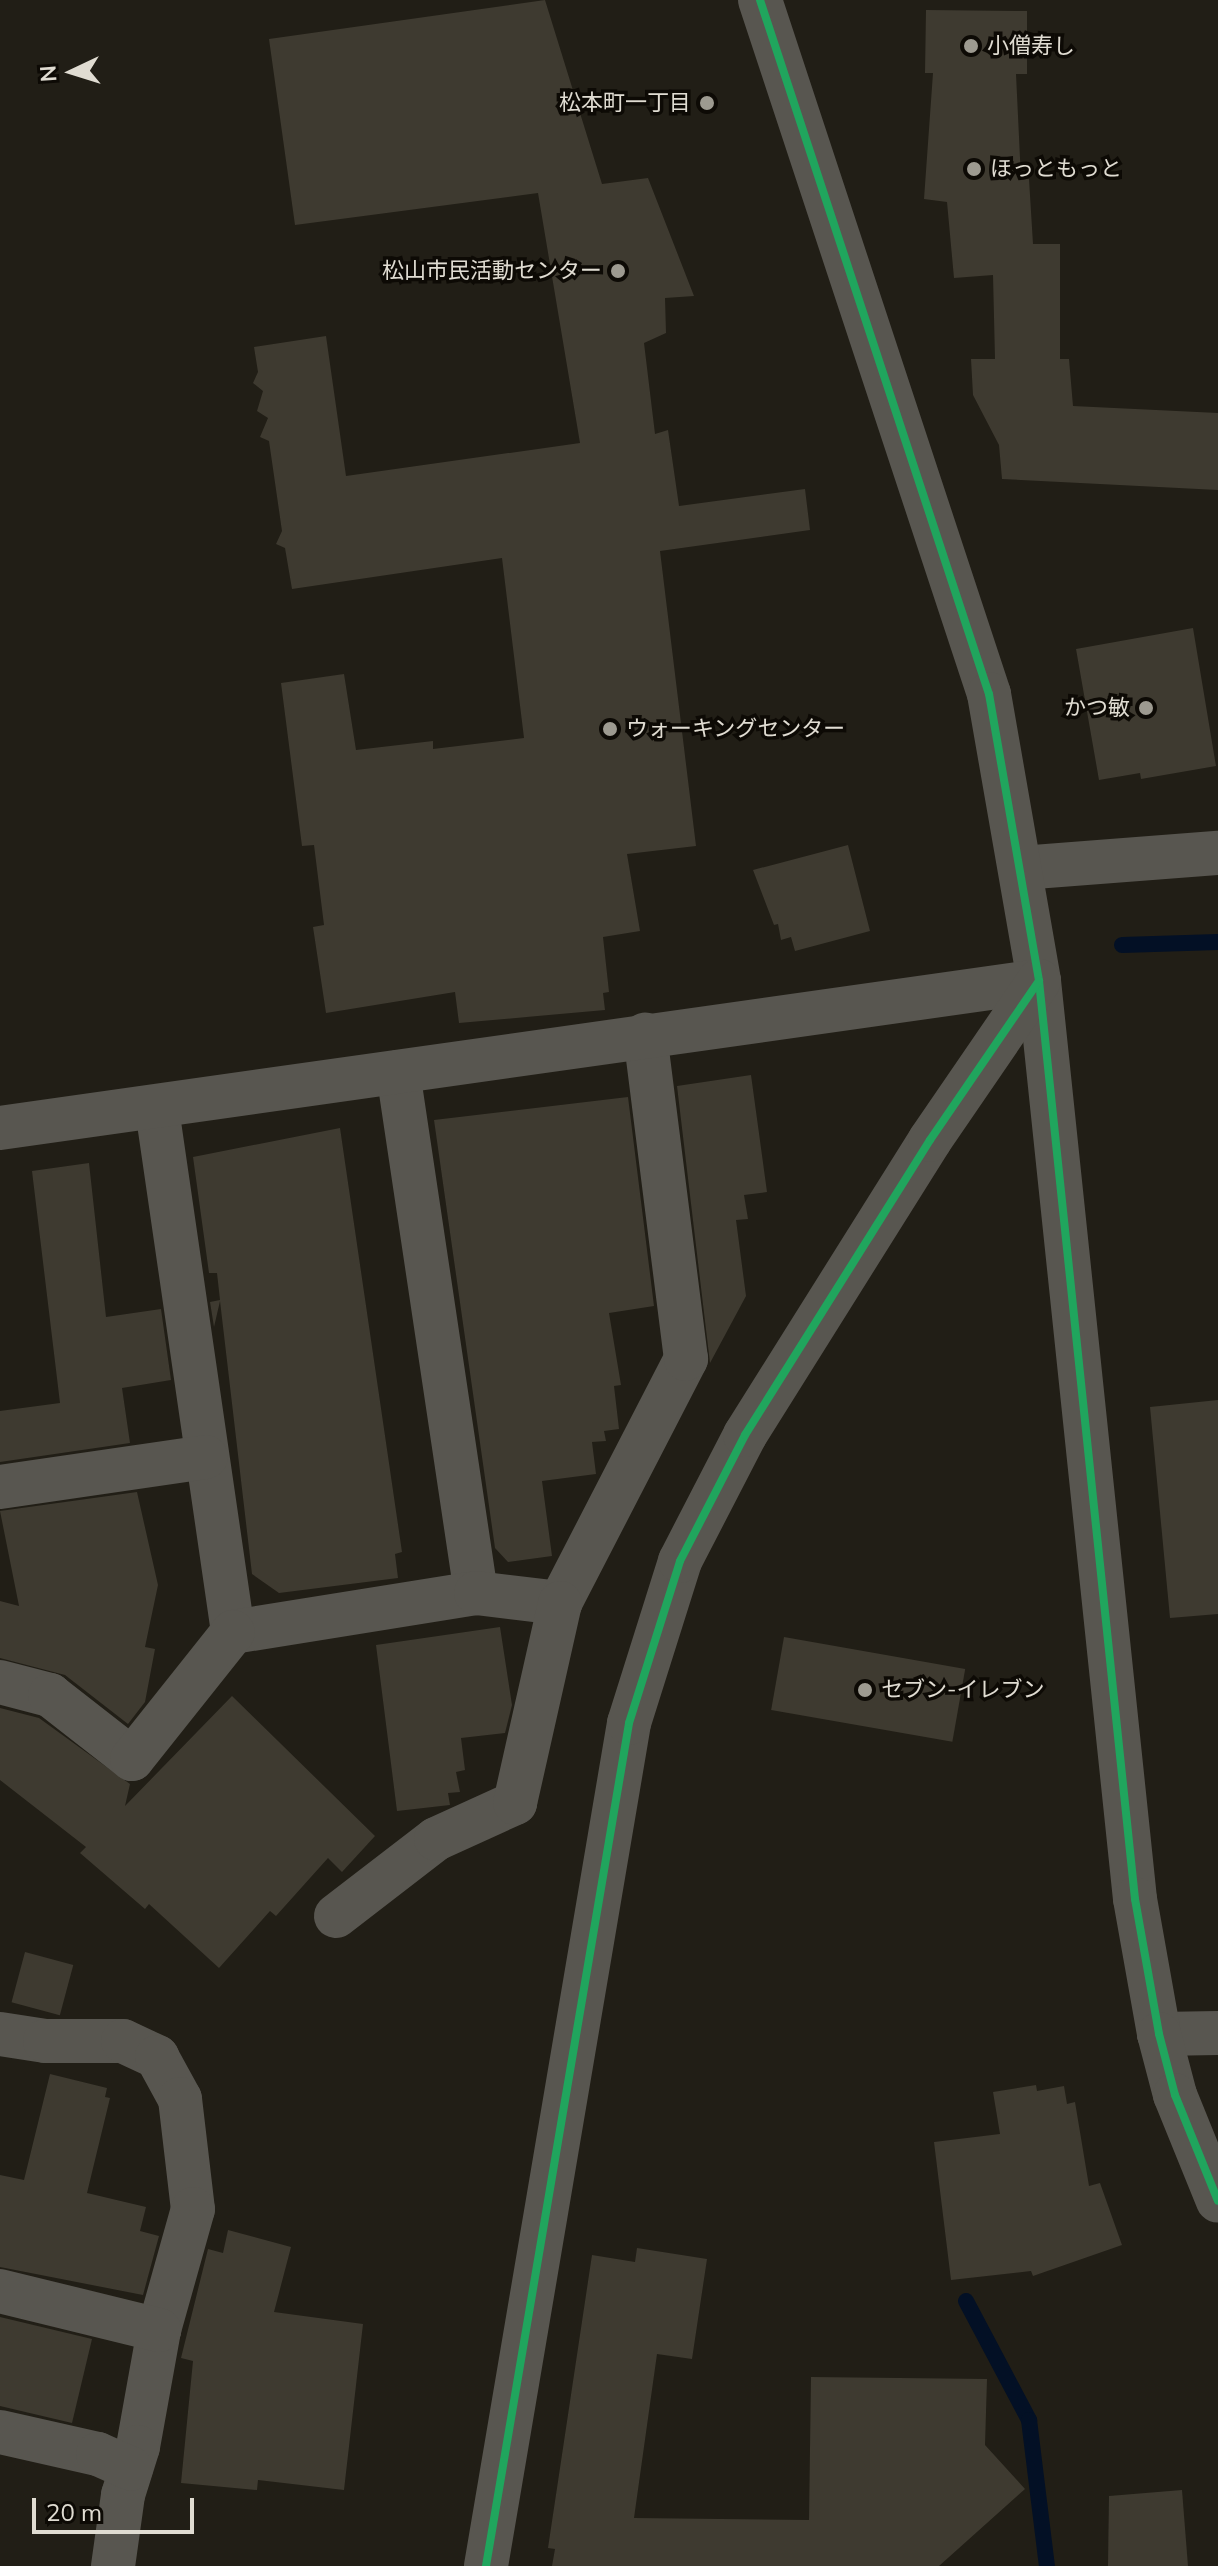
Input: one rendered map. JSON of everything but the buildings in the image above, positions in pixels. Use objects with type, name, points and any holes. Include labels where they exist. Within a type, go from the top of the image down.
[{"type":"street","points":[[760,0],[985,680],[1039,981],[1123,1803],[1159,2034],[1175,2095],[1218,2201]]},
{"type":"street","points":[[1021,868],[1218,853]]},
{"type":"street","points":[[0,1128],[157,1109],[645,1035],[1039,981]]},
{"type":"street","points":[[486,2566],[629,1723],[680,1561],[745,1435],[930,1140],[1039,981]]},
{"type":"street","points":[[336,1916],[436,1839],[515,1803],[560,1603],[686,1359],[645,1035]]},
{"type":"street","points":[[398,1072],[476,1593]]},
{"type":"street","points":[[157,1109],[233,1632]]},
{"type":"street","points":[[0,1487],[206,1457]]},
{"type":"street","points":[[0,1682],[50,1695],[132,1759],[233,1632],[476,1593],[560,1603]]},
{"type":"street","points":[[1159,2034],[1218,2033]]},
{"type":"street","points":[[0,2034],[45,2041],[123,2041],[157,2057],[180,2099],[193,2209],[159,2330],[113,2566]]},
{"type":"street","points":[[0,2291],[159,2330]]},
{"type":"street","points":[[0,2432],[98,2454],[131,2469]]},
{"type":"waterway","points":[[1122,945],[1218,942]]},
{"type":"waterway","points":[[966,2301],[1029,2420],[1047,2566]]},
{"type":"cycle path","points":[[760,0],[989,694],[1039,981],[1135,1899],[1159,2034],[1175,2095],[1218,2201]]},
{"type":"cycle path","points":[[486,2566],[629,1723],[680,1561],[745,1435],[930,1140],[1039,981]]},
{"type":"place","name":"小僧寿し","points":[[971,46]]},
{"type":"place","name":"松本町一丁目","points":[[707,103]]},
{"type":"place","name":"ほっともっと","points":[[974,169]]},
{"type":"place","name":"松山市民活動センター","points":[[618,271]]},
{"type":"place","name":"かつ敏","points":[[1146,708]]},
{"type":"place","name":"ウォーキングセンター","points":[[610,729]]},
{"type":"place","name":"セブン-イレブン","points":[[865,1690]]}]
